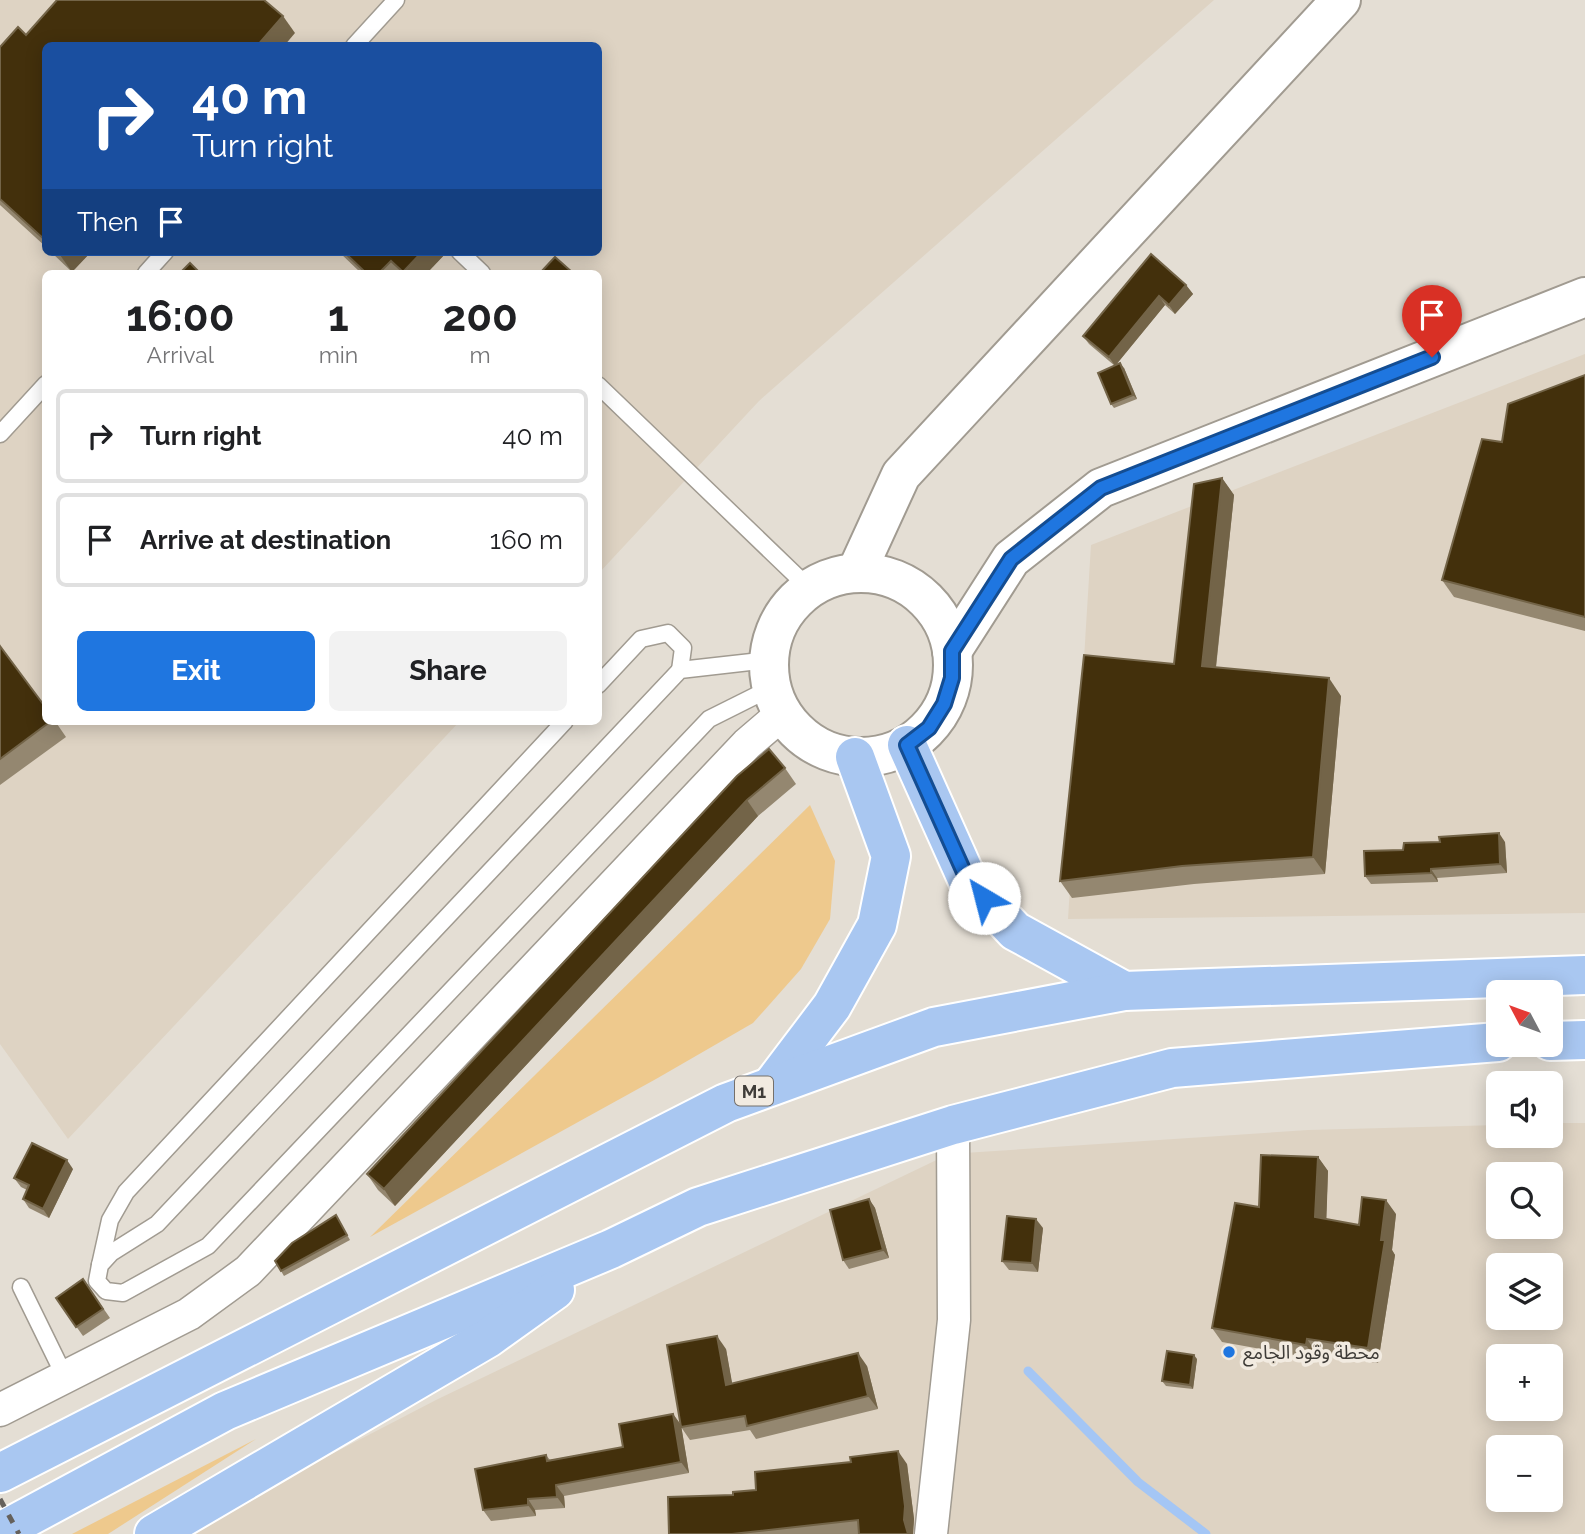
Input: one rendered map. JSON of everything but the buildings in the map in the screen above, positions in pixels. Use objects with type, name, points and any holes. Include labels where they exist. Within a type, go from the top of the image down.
[{"type":"highway","points":[[907,745],[968,881],[1015,931],[1124,991]]},
{"type":"highway","points":[[774,1084],[832,1006],[877,925],[891,856],[855,757]]},
{"type":"highway","name":"M1","points":[[0,1473],[726,1102],[934,1027],[1124,991],[1585,975]]},
{"type":"highway","points":[[1563,1041],[1585,1040]]},
{"type":"highway","points":[[0,1532],[225,1411],[611,1250],[698,1207],[953,1125],[1172,1068],[1486,1043]]},
{"type":"highway","points":[[154,1534],[488,1338],[611,1250]]},
{"type":"street","points":[[856,573],[901,475],[1340,0]]},
{"type":"street","points":[[952,651],[1011,559],[1101,488],[1585,297]]},
{"type":"street","points":[[0,1410],[189,1314],[248,1271],[747,744],[774,687],[775,632],[788,608],[809,589],[831,578],[856,573],[883,575],[908,586],[929,602],[944,624],[952,651],[952,678],[944,704],[929,728],[907,745],[882,755],[855,757],[826,751],[801,736],[774,687]]},
{"type":"street","points":[[931,1534],[954,1320],[953,1125]]},
{"type":"lane","points":[[358,42],[396,0]]},
{"type":"lane","points":[[149,270],[161,256]]},
{"type":"lane","points":[[464,256],[479,270]]},
{"type":"lane","points":[[0,433],[42,388]]},
{"type":"lane","points":[[602,389],[809,589]]},
{"type":"lane","points":[[100,1265],[111,1253],[157,1224],[680,670],[684,648],[667,632],[641,639],[602,681]]},
{"type":"lane","points":[[680,670],[774,687]]},
{"type":"lane","points":[[561,725],[125,1192],[110,1220],[100,1265],[97,1281],[106,1291],[122,1293],[208,1247],[709,719],[774,687]]},
{"type":"lane","points":[[21,1287],[65,1377]]},
{"type":"shaded area","points":[[0,0],[1214,0],[759,401],[602,570],[602,270],[42,270],[42,725],[456,725],[68,1139],[0,1044]]},
{"type":"shaded area","points":[[1585,354],[1585,913],[1068,919],[1091,545]]},
{"type":"shaded area","points":[[810,805],[835,861],[830,919],[801,969],[753,1023],[370,1237]]},
{"type":"shaded area","points":[[1563,1123],[1585,1123],[1585,1534],[177,1534],[438,1399],[949,1154],[1308,1130],[1486,1125],[1486,1148],[1563,1148]]},
{"type":"shaded area","points":[[256,1439],[108,1534],[72,1534]]},
{"type":"waterway","points":[[1028,1371],[1138,1482],[1206,1534]]},
{"type":"railway","points":[[0,1499],[19,1534]]},
{"type":"place","name":"محطة وقود الجامع","points":[[1229,1352]]},
{"type":"route","points":[[984,898],[968,881],[907,745],[929,728],[944,704],[952,678],[952,651],[1011,559],[1101,488],[1432,357]]}]
